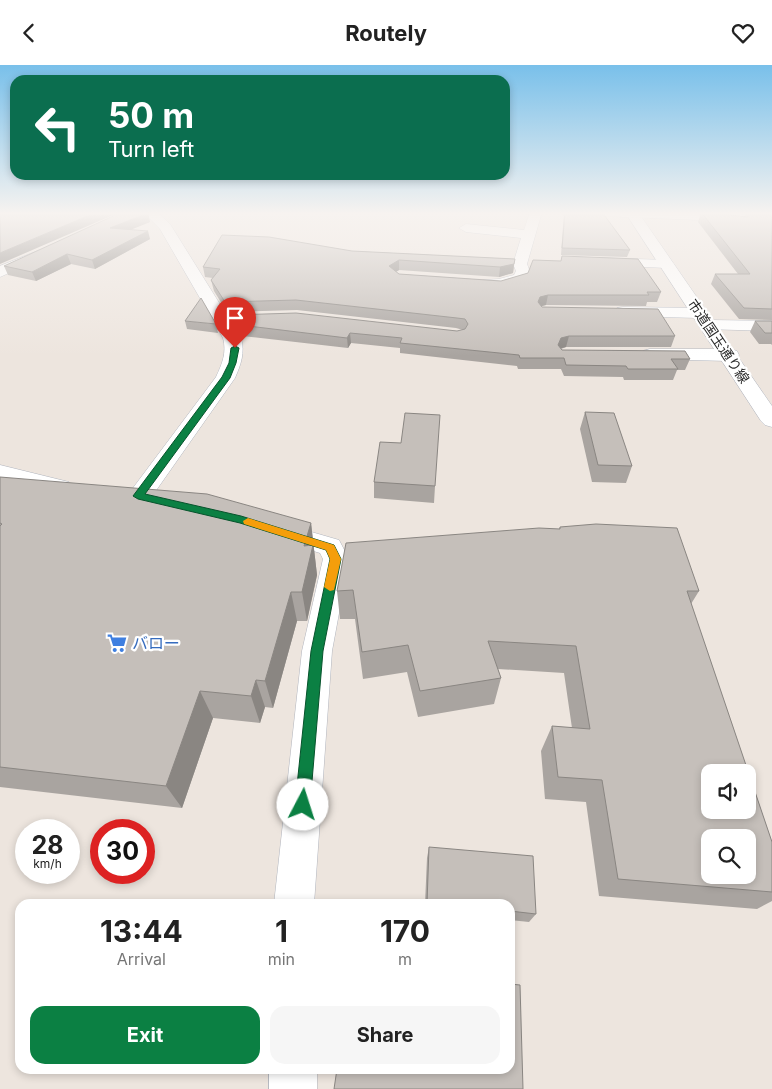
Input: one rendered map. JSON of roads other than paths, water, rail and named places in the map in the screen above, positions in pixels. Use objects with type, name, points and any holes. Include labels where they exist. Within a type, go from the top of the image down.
[{"type":"street","points":[[0,272],[26,260]]},
{"type":"street","points":[[167,503],[129,495],[226,378],[235,348],[232,338],[184,260]]},
{"type":"street","points":[[473,282],[500,284],[521,278],[522,260]]},
{"type":"street","name":"市道国玉通り線","points":[[664,260],[730,355],[772,421]]},
{"type":"street","points":[[587,262],[667,264]]},
{"type":"street","points":[[604,312],[772,326]]},
{"type":"street","points":[[219,319],[239,318]]},
{"type":"street","points":[[633,355],[730,355]]},
{"type":"street","points":[[0,473],[48,486],[84,490]]},
{"type":"street","points":[[259,525],[330,547],[336,559],[317,651],[294,899]]},
{"type":"street","points":[[292,1089],[293,1074]]},
{"type":"place","name":"バロー","points":[[117,643]]}]
